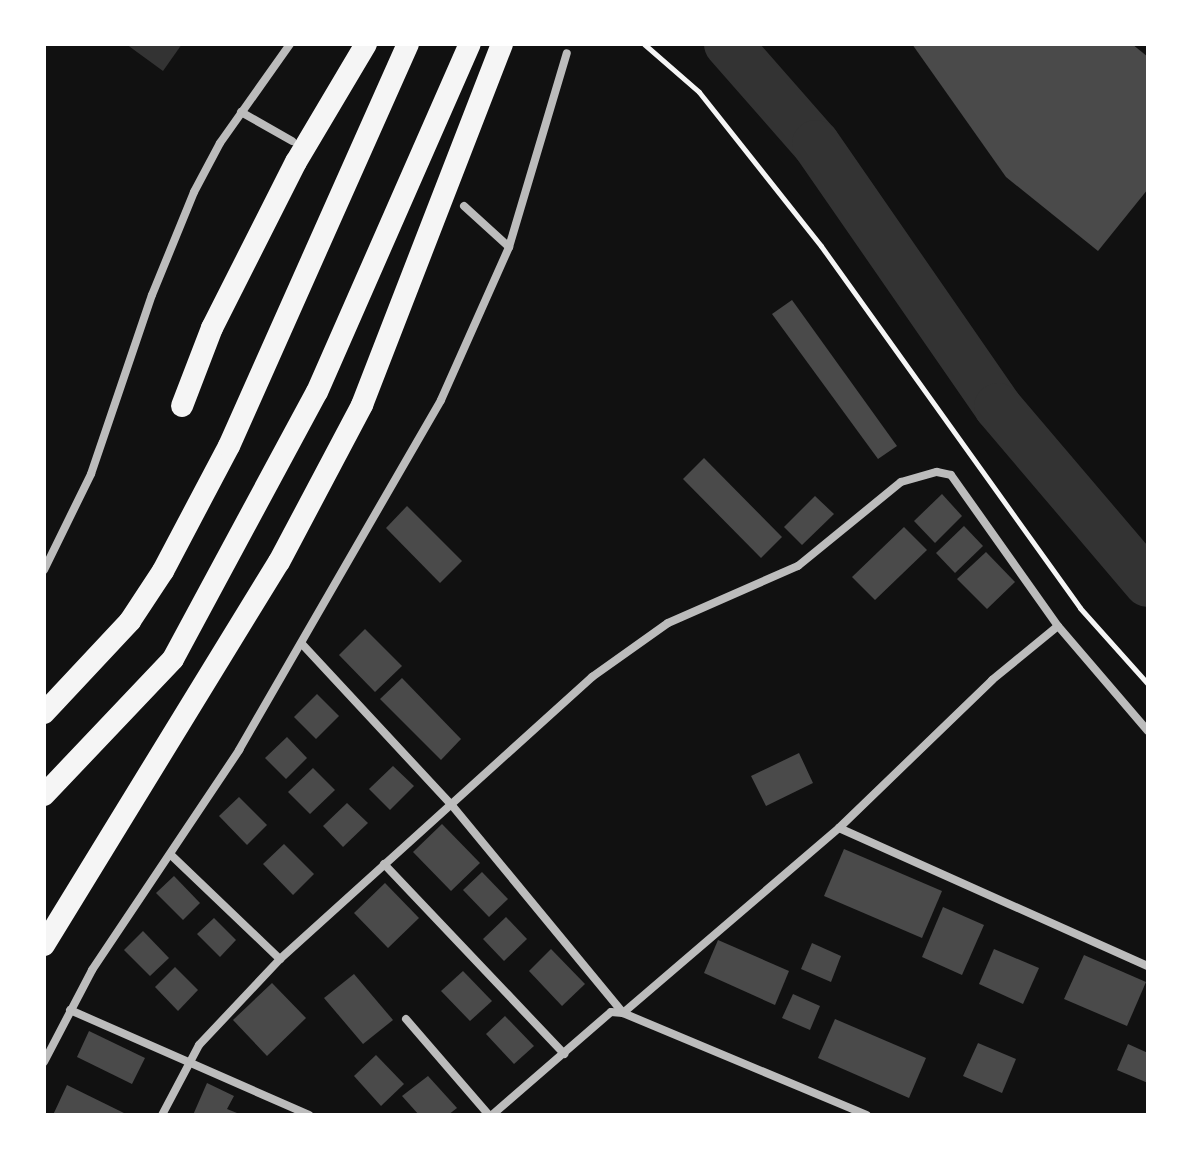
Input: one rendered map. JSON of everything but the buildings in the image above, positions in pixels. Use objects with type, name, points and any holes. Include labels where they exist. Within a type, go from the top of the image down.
[{"type":"highway","points":[[182,406],[212,328],[296,162],[366,44]]},
{"type":"highway","points":[[44,713],[130,621],[163,571],[229,446],[408,44]]},
{"type":"highway","points":[[44,795],[173,659],[317,392],[470,44]]},
{"type":"highway","points":[[44,945],[279,562],[362,405],[502,44]]},
{"type":"street","points":[[44,570],[91,474],[169,247],[241,112],[290,44]]},
{"type":"street","points":[[44,1062],[70,1010],[302,644],[441,400],[509,247],[567,53]]},
{"type":"street","points":[[241,112],[292,141]]},
{"type":"street","points":[[464,206],[509,247]]},
{"type":"street","points":[[162,1115],[185,1064],[280,959],[450,803],[627,650],[668,623],[798,566],[901,482],[937,472],[951,475],[1058,626],[1148,731]]},
{"type":"street","points":[[623,1013],[839,828],[992,680],[1058,626]]},
{"type":"street","points":[[302,644],[450,803],[623,1013]]},
{"type":"street","points":[[839,828],[1148,966]]},
{"type":"street","points":[[171,855],[280,959]]},
{"type":"street","points":[[384,864],[564,1054]]},
{"type":"street","points":[[70,1010],[185,1064],[309,1115]]},
{"type":"street","points":[[406,1019],[490,1115],[611,1012],[623,1013],[867,1115]]},
{"type":"path","points":[[644,44],[699,92],[821,246],[1080,608],[1148,684]]},
{"type":"shaded area","points":[[126,44],[182,44],[163,71]]},
{"type":"waterway","points":[[728,44],[816,144],[998,407],[1148,583]]}]
